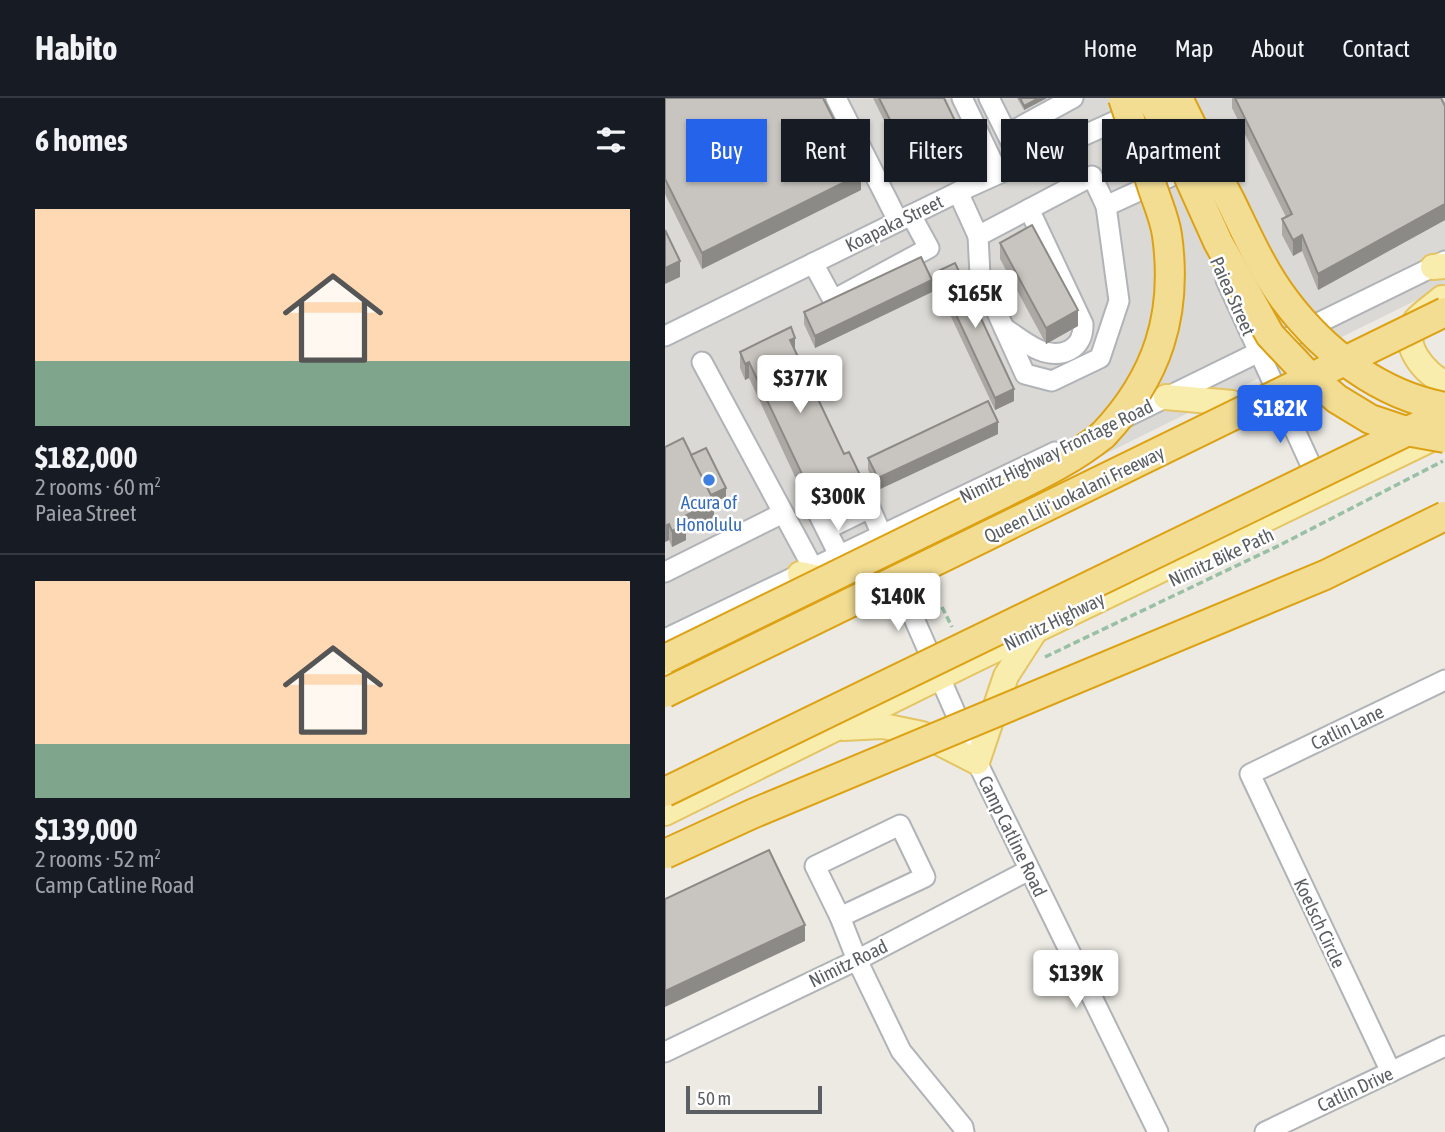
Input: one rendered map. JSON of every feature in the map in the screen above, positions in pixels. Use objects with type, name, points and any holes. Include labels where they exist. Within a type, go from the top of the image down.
[{"type":"highway","points":[[665,659],[1053,469],[1079,454],[1103,435],[1124,413],[1141,388],[1158,351],[1169,302],[1170,272],[1167,233],[1123,98]]},
{"type":"highway","points":[[1178,98],[1259,258],[1284,299],[1314,336],[1355,369],[1394,390],[1445,407]]},
{"type":"highway","points":[[1152,100],[1218,242],[1270,335],[1305,372],[1337,399],[1370,419],[1406,431],[1445,438]]},
{"type":"highway","name":"Queen Liliʻuokalani Freeway","points":[[665,693],[1444,302]]},
{"type":"highway","points":[[665,792],[1445,413]]},
{"type":"highway","points":[[665,853],[752,814],[1325,575],[1445,516]]},
{"type":"main road","points":[[665,677],[894,573],[1272,382],[1444,302]]},
{"type":"main road","points":[[1444,302],[1415,321],[1411,333],[1415,359],[1433,377],[1445,383]]},
{"type":"main road","points":[[1166,397],[1232,403]]},
{"type":"main road","name":"Nimitz Highway","points":[[665,813],[1035,630],[1445,433]]},
{"type":"main road","points":[[806,571],[863,587]]},
{"type":"main road","points":[[836,728],[883,726],[922,734],[977,762],[1006,676],[1035,630]]},
{"type":"street","points":[[813,263],[833,300],[929,248],[904,218],[836,98]]},
{"type":"street","points":[[962,98],[998,173]]},
{"type":"street","points":[[989,98],[1001,123]]},
{"type":"street","points":[[1034,119],[1065,100]]},
{"type":"street","name":"Koapaka Street","points":[[1088,130],[1152,100]]},
{"type":"street","name":"Paiea Street","points":[[1152,100],[1159,119]]},
{"type":"street","name":"Koapaka Street","points":[[665,336],[1001,172]]},
{"type":"street","points":[[958,192],[978,236],[980,275],[1025,374],[1052,381],[1100,358],[1119,302],[1106,206],[1092,176],[978,236]]},
{"type":"street","points":[[1106,206],[1158,182]]},
{"type":"street","name":"Paiea Street","points":[[1182,182],[1324,492]]},
{"type":"street","points":[[1004,327],[1039,350],[1064,354],[1077,345],[1083,335],[1083,324],[1029,209]]},
{"type":"street","name":"Nimitz Highway Frontage Road","points":[[665,639],[1441,265]]},
{"type":"street","points":[[702,362],[783,513],[806,571]]},
{"type":"street","name":"Camp Catline Road","points":[[827,529],[870,508],[894,573],[977,762],[1158,1132]]},
{"type":"street","points":[[817,511],[839,555]]},
{"type":"street","points":[[665,572],[783,513]]},
{"type":"street","name":"Catlin Lane","points":[[1250,774],[1445,680]]},
{"type":"street","name":"Koelsch Circle","points":[[1250,774],[1391,1072]]},
{"type":"street","points":[[840,917],[925,877],[900,825],[814,866],[901,1051],[963,1127],[964,1132]]},
{"type":"street","name":"Nimitz Road","points":[[665,1052],[856,960],[1029,870]]},
{"type":"street","name":"Catlin Drive","points":[[1265,1132],[1445,1046]]},
{"type":"path","name":"Nimitz Bike Path","points":[[1034,662],[1280,545],[1445,461]]},
{"type":"path","points":[[942,607],[953,629]]},
{"type":"shaded area","points":[[665,98],[1445,98],[1445,286],[1087,463],[665,663]]},
{"type":"building","points":[[665,98],[823,98],[834,119],[781,119],[781,182],[845,182],[702,253],[665,179]]},
{"type":"building","points":[[879,98],[944,98],[954,119],[890,119]]},
{"type":"building","points":[[1020,98],[1039,98],[1024,106]]},
{"type":"building","points":[[1235,98],[1441,98],[1445,106],[1445,204],[1318,274],[1302,235],[1293,240],[1282,219],[1292,214]]},
{"type":"building","points":[[1032,225],[1078,310],[1046,328],[1000,243]]},
{"type":"building","points":[[665,230],[680,261],[665,268]]},
{"type":"building","points":[[921,257],[932,280],[815,336],[804,312]]},
{"type":"building","points":[[955,263],[1014,389],[995,398],[936,272]]},
{"type":"building","points":[[791,327],[795,338],[790,340],[844,454],[849,452],[860,475],[809,500],[797,476],[802,474],[749,362],[745,364],[740,352]]},
{"type":"building","points":[[988,401],[998,422],[878,478],[868,458]]},
{"type":"building","points":[[683,438],[714,501],[683,517],[686,524],[672,531],[669,524],[665,526],[665,447]]},
{"type":"building","name":"Acura of Honolulu","points":[[706,448],[726,488],[711,495],[691,455]]},
{"type":"building","points":[[769,850],[805,925],[665,991],[665,899]]},
{"type":"place","name":"Acura of Honolulu","points":[[709,480]]}]
